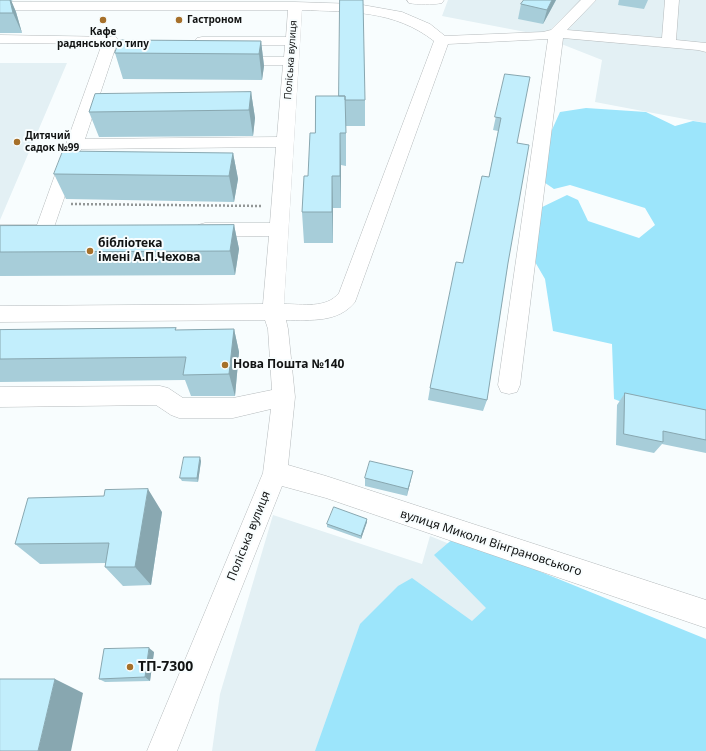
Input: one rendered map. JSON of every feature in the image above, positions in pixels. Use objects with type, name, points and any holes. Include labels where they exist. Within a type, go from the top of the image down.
[{"type":"street","points":[[414,0],[437,0]]},
{"type":"street","points":[[509,385],[556,33],[589,0]]},
{"type":"street","points":[[669,43],[672,0]]},
{"type":"street","name":"Поліська вулиця","points":[[0,6],[31,3],[290,3],[293,41],[273,311],[278,329],[284,397],[275,473],[162,751]]},
{"type":"street","points":[[54,28],[68,3]]},
{"type":"street","points":[[290,3],[357,8],[397,15],[425,27],[442,40],[527,37],[556,33],[700,46],[706,48]]},
{"type":"street","points":[[0,39],[54,28],[119,40],[112,60],[74,144],[53,204],[51,231],[0,232]]},
{"type":"street","points":[[0,314],[273,311],[324,312],[341,305],[348,297],[442,40]]},
{"type":"street","points":[[190,41],[293,41]]},
{"type":"street","points":[[221,61],[291,61]]},
{"type":"street","points":[[74,144],[285,142]]},
{"type":"street","points":[[185,230],[279,229]]},
{"type":"street","points":[[0,397],[160,395],[179,408],[233,408],[284,397]]},
{"type":"street","name":"вулиця Миколи Вінграновського","points":[[275,473],[326,488],[706,614]]},
{"type":"path","points":[[53,204],[280,206]]},
{"type":"shaded area","points":[[448,0],[706,0],[706,123],[595,102],[602,60],[536,34],[442,16]]},
{"type":"shaded area","name":"Дитячий садок №99","points":[[0,63],[67,63],[0,220]]},
{"type":"shaded area","points":[[586,108],[646,112],[675,126],[693,121],[706,123],[706,434],[614,399],[612,344],[553,331],[545,279],[524,243],[536,210],[567,195],[578,200],[588,221],[639,238],[655,225],[645,208],[570,185],[554,189],[532,174],[560,112]]},
{"type":"shaded area","points":[[273,515],[422,564],[430,536],[706,649],[706,751],[212,751],[220,694]]},
{"type":"shaded area","points":[[455,537],[706,639],[706,751],[315,751],[360,624],[398,586],[412,578],[472,621],[486,608],[434,555]]},
{"type":"building","points":[[0,0],[10,0],[13,13],[0,13]]},
{"type":"building","points":[[340,0],[363,0],[365,100],[345,100],[345,96],[339,96]]},
{"type":"building","points":[[524,0],[552,0],[547,10],[521,4]]},
{"type":"building","points":[[120,40],[261,41],[259,54],[115,53]]},
{"type":"building","points":[[505,74],[530,77],[517,143],[529,145],[508,263],[487,400],[430,388],[456,262],[463,263],[482,176],[489,177],[501,118],[495,117]]},
{"type":"building","points":[[251,92],[249,110],[89,112],[95,94]]},
{"type":"building","points":[[316,96],[345,96],[346,133],[340,133],[340,176],[332,176],[332,212],[302,212],[304,176],[308,176],[310,133],[315,133]]},
{"type":"building","points":[[63,151],[233,153],[229,176],[54,174]]},
{"type":"building","points":[[234,225],[230,251],[0,252],[0,226]]},
{"type":"building","points":[[176,328],[175,330],[234,329],[229,374],[183,375],[186,357],[0,359],[0,330]]},
{"type":"building","points":[[625,393],[706,410],[706,440],[663,431],[663,442],[624,434]]},
{"type":"building","points":[[184,457],[200,457],[197,478],[180,478]]},
{"type":"building","points":[[370,461],[413,471],[408,489],[365,478]]},
{"type":"building","points":[[148,489],[135,567],[105,567],[109,543],[15,544],[28,498],[104,496],[105,490]]},
{"type":"building","points":[[334,507],[367,519],[361,536],[327,524]]},
{"type":"building","name":"ТП-7300","points":[[149,648],[145,677],[99,679],[104,649]]},
{"type":"building","points":[[0,679],[55,679],[38,751],[0,751]]},
{"type":"place","name":"Кафе радянського типу","points":[[103,20]]},
{"type":"place","name":"Гастроном","points":[[179,20]]},
{"type":"place","name":"Дитячий садок №99","points":[[17,142]]},
{"type":"place","name":"бібліотека імені А.П.Чехова","points":[[90,251]]},
{"type":"place","name":"Нова Пошта №140","points":[[225,365]]},
{"type":"place","name":"ТП-7300","points":[[130,667]]}]
